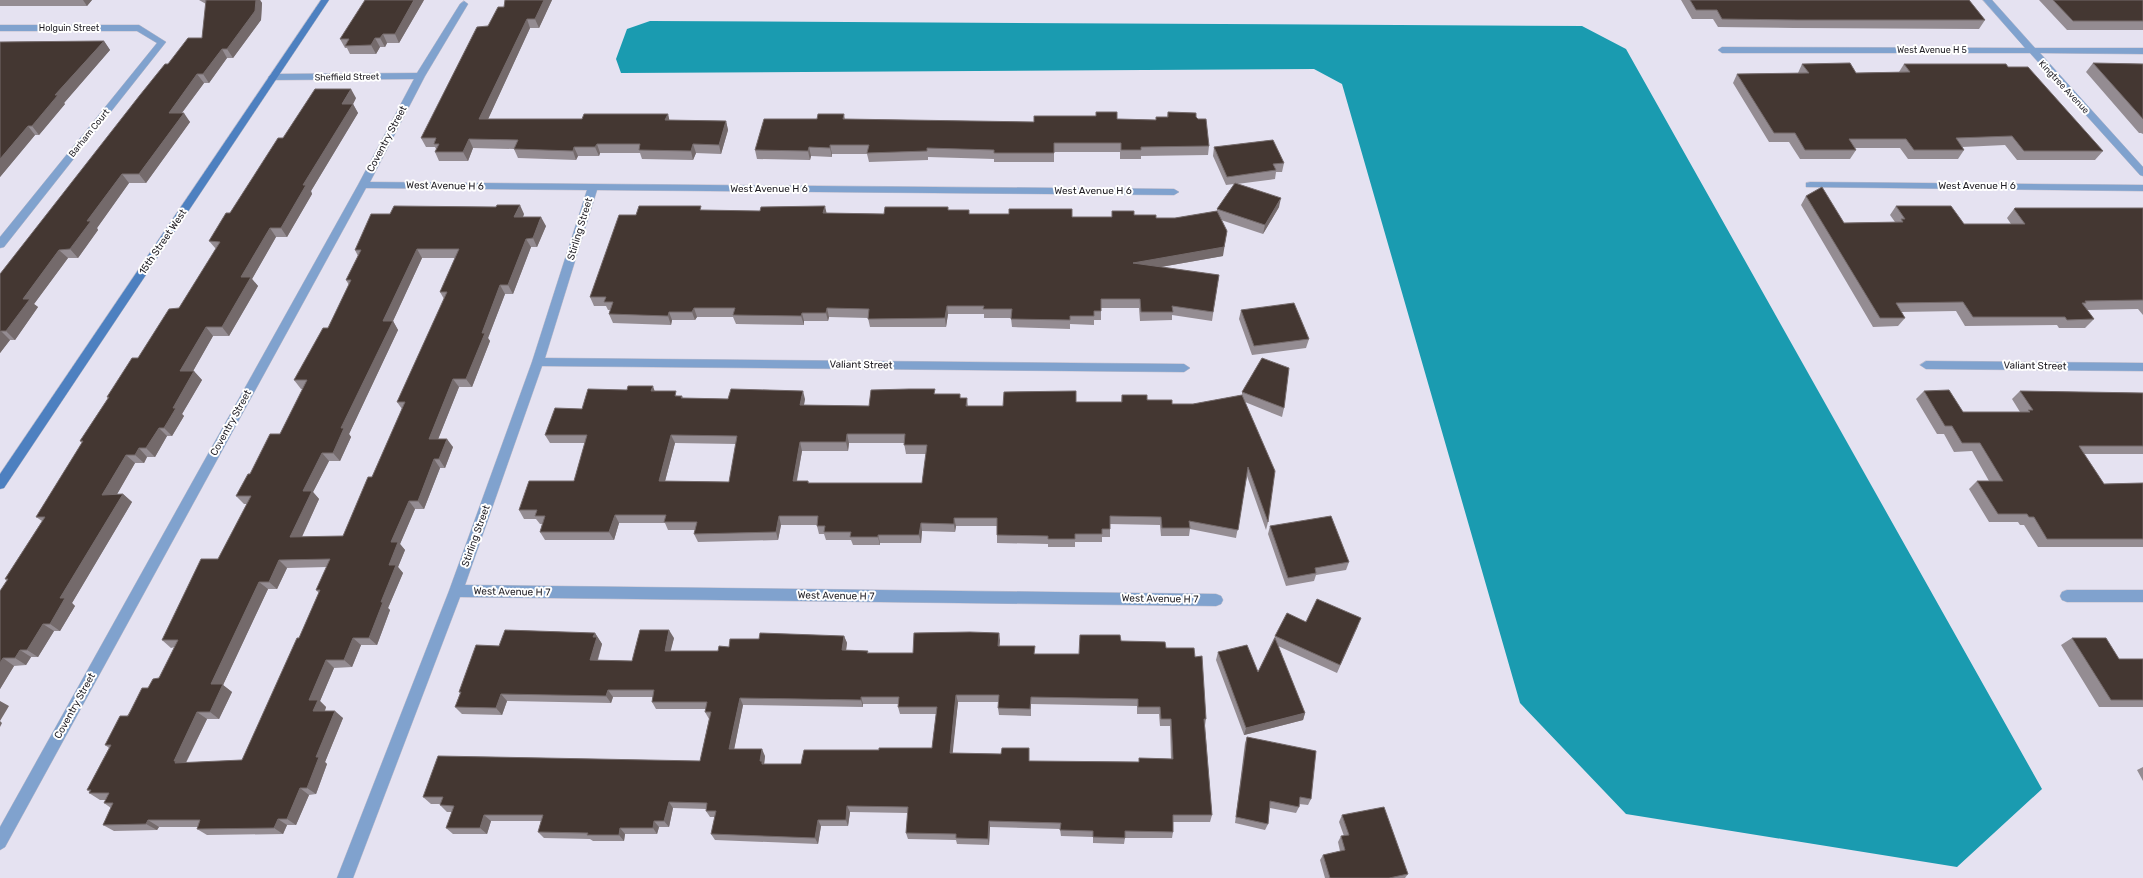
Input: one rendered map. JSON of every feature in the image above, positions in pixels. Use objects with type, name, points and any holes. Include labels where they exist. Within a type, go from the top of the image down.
[{"type":"street","name":"15th Street West","points":[[0,484],[325,0]]},
{"type":"street","name":"Kingtree Avenue","points":[[1987,0],[2030,50],[2143,173]]},
{"type":"street","name":"Coventry Street","points":[[0,842],[363,185],[420,76],[464,4]]},
{"type":"street","name":"Holguin Street","points":[[0,28],[139,28]]},
{"type":"street","name":"Barham Court","points":[[0,244],[162,42],[139,28]]},
{"type":"street","name":"West Avenue H 5","points":[[1722,50],[2143,51]]},
{"type":"street","name":"Sheffield Street","points":[[273,78],[420,76]]},
{"type":"street","name":"West Avenue H 6","points":[[363,185],[1174,192]]},
{"type":"street","name":"West Avenue H 6","points":[[1810,185],[2143,188]]},
{"type":"street","name":"Stirling Street","points":[[344,878],[456,591],[538,362],[593,188]]},
{"type":"street","name":"Valiant Street","points":[[538,362],[1184,368]]},
{"type":"street","name":"Valiant Street","points":[[1926,365],[2143,367]]},
{"type":"street","name":"West Avenue H 7","points":[[456,591],[1216,600]]},
{"type":"street","points":[[2067,596],[2143,596]]},
{"type":"water","points":[[650,21],[1582,26],[1626,49],[2042,789],[1957,867],[1626,814],[1520,703],[1342,84],[1314,69],[621,73],[616,59],[627,29]]},
{"type":"building","points":[[206,0],[256,0],[255,11],[227,49],[222,49],[203,74],[197,74],[169,113],[184,113],[139,174],[122,174],[87,221],[91,221],[70,249],[59,250],[23,299],[30,299],[6,331],[0,332],[0,274],[165,64],[168,64],[188,38],[202,38]]},
{"type":"building","points":[[365,0],[414,0],[395,34],[383,34],[380,38],[375,38],[371,45],[345,46],[349,39],[340,39]]},
{"type":"building","points":[[505,0],[544,0],[535,19],[527,19],[479,119],[582,119],[584,114],[668,114],[665,120],[726,121],[719,145],[693,144],[691,151],[639,150],[640,144],[597,144],[595,147],[574,147],[573,151],[514,149],[518,140],[469,139],[463,152],[435,152],[439,144],[434,144],[436,138],[421,138],[477,27],[488,26],[498,7],[504,7]]},
{"type":"building","points":[[1690,0],[1969,0],[1985,20],[1722,19],[1717,10],[1696,10]]},
{"type":"building","points":[[2053,0],[2143,0],[2143,21],[2073,21]]},
{"type":"building","points":[[104,41],[55,95],[58,95],[32,126],[28,126],[0,159],[0,42]]},
{"type":"building","points":[[1850,63],[1856,73],[1910,72],[1904,64],[2006,64],[2008,67],[2028,67],[2103,151],[2024,151],[2012,136],[1956,138],[1964,150],[1914,150],[1906,139],[1849,139],[1856,150],[1805,150],[1795,133],[1774,133],[1737,74],[1809,73],[1802,64]]},
{"type":"building","points":[[2093,63],[2143,64],[2143,119]]},
{"type":"building","points":[[315,89],[351,89],[342,104],[353,104],[303,185],[306,185],[281,228],[270,228],[241,277],[251,277],[222,327],[206,327],[180,371],[194,371],[173,408],[176,408],[164,428],[159,428],[146,448],[139,448],[135,455],[126,455],[102,495],[123,494],[60,598],[65,598],[50,624],[43,624],[27,650],[20,650],[15,658],[3,658],[0,663],[0,591],[8,579],[5,579],[45,517],[36,517],[83,441],[80,441],[109,397],[107,397],[132,358],[138,358],[169,309],[179,308],[220,242],[209,241],[226,213],[230,213],[278,138],[283,138]]},
{"type":"building","points":[[1096,112],[1117,112],[1117,119],[1156,120],[1156,117],[1168,117],[1168,112],[1196,113],[1196,117],[1198,119],[1206,119],[1209,146],[1141,147],[1141,150],[1121,150],[1121,143],[1054,143],[1054,153],[994,153],[994,150],[927,148],[927,151],[867,153],[869,145],[830,145],[830,148],[809,147],[808,151],[755,150],[764,119],[817,119],[818,114],[844,114],[843,119],[1034,122],[1034,116],[1096,116]]},
{"type":"building","points":[[1273,140],[1284,163],[1273,164],[1276,170],[1227,177],[1214,147]]},
{"type":"building","points":[[1235,183],[1281,198],[1265,225],[1217,209]]},
{"type":"building","points":[[1822,187],[1844,223],[1903,222],[1901,219],[1905,219],[1896,206],[1951,206],[1964,224],[2025,224],[2014,209],[2015,208],[2143,208],[2143,300],[2085,301],[2086,303],[2082,303],[2094,319],[2067,320],[2065,317],[1973,317],[1963,302],[1896,303],[1905,318],[1880,318],[1806,196]]},
{"type":"building","points":[[497,205],[520,205],[514,217],[541,217],[533,238],[526,239],[508,285],[500,285],[482,333],[485,333],[466,379],[453,379],[429,439],[447,439],[439,459],[434,459],[418,501],[409,501],[391,542],[398,542],[389,565],[396,565],[381,602],[383,602],[369,638],[353,638],[344,660],[326,660],[309,700],[318,700],[313,711],[335,711],[316,757],[319,757],[307,788],[300,788],[287,819],[278,819],[274,828],[197,829],[200,820],[148,820],[146,824],[103,825],[113,803],[104,803],[109,793],[89,793],[91,790],[87,790],[111,745],[105,745],[120,716],[128,716],[142,688],[148,688],[153,679],[159,678],[178,640],[162,640],[201,559],[218,559],[251,496],[236,496],[248,474],[250,474],[270,434],[280,434],[307,380],[294,380],[323,328],[328,328],[351,280],[346,280],[361,250],[355,250],[371,214],[390,214],[394,206],[496,207]],"holes":[[[417,249],[459,249],[440,292],[447,292],[397,402],[405,402],[372,477],[368,477],[343,536],[290,537],[312,491],[303,491],[322,453],[333,453],[344,428],[341,428],[393,321],[383,321]],[[330,559],[316,590],[320,590],[299,638],[297,638],[242,760],[175,763],[176,761],[174,761],[197,712],[210,712],[223,684],[211,684],[259,582],[269,582],[279,560]]]},
{"type":"building","points":[[639,206],[701,206],[700,210],[760,211],[761,207],[825,206],[823,213],[884,214],[885,207],[948,207],[948,210],[969,210],[969,214],[1009,214],[1009,209],[1072,209],[1072,217],[1112,217],[1112,211],[1134,211],[1134,215],[1156,215],[1156,218],[1175,218],[1217,211],[1227,231],[1224,247],[1133,263],[1219,275],[1213,312],[1172,306],[1173,312],[1141,312],[1140,299],[1101,299],[1101,311],[1094,311],[1094,316],[1070,316],[1070,320],[1011,319],[1012,309],[983,309],[984,306],[947,306],[945,318],[868,319],[869,309],[827,308],[826,313],[802,313],[801,316],[733,315],[735,308],[694,308],[692,312],[669,312],[668,316],[609,314],[613,302],[604,302],[606,297],[590,297],[619,215],[636,215]]},
{"type":"building","points":[[1294,303],[1309,339],[1254,346],[1241,310]]},
{"type":"building","points":[[1262,358],[1289,368],[1284,408],[1242,392]]},
{"type":"building","points":[[628,386],[653,386],[651,391],[676,391],[675,396],[682,396],[681,398],[728,399],[731,389],[803,391],[800,405],[869,406],[871,390],[935,389],[934,394],[960,394],[960,398],[967,398],[966,406],[1003,406],[1004,392],[1076,391],[1076,402],[1122,402],[1122,395],[1147,395],[1147,400],[1172,400],[1172,404],[1193,404],[1242,395],[1275,471],[1268,522],[1248,467],[1238,530],[1189,521],[1190,528],[1162,528],[1161,517],[1110,516],[1110,529],[1102,529],[1102,534],[1075,534],[1075,539],[1048,539],[1048,536],[997,535],[997,518],[954,518],[954,524],[921,523],[919,535],[850,537],[851,532],[824,532],[825,526],[817,526],[818,516],[779,516],[776,532],[694,534],[697,522],[664,522],[666,515],[615,515],[609,532],[540,532],[545,516],[535,516],[537,510],[519,510],[529,481],[574,481],[587,435],[545,435],[555,408],[582,409],[588,389],[627,390]],"holes":[[[847,434],[905,434],[904,445],[927,445],[922,483],[808,483],[808,481],[793,481],[800,442],[846,442]],[[671,435],[737,436],[729,482],[659,481]]]},
{"type":"building","points":[[1949,390],[1963,412],[2030,412],[2028,410],[2033,410],[2020,391],[2143,393],[2143,446],[2079,446],[2104,484],[2143,483],[2143,539],[2047,539],[2034,517],[2029,517],[2027,514],[1998,514],[1977,481],[2003,481],[1980,443],[1962,443],[1952,426],[1945,426],[1924,391]]},
{"type":"building","points":[[1331,516],[1349,562],[1315,568],[1316,573],[1288,578],[1270,526]]},
{"type":"building","points":[[1317,599],[1361,618],[1340,665],[1275,636],[1287,613],[1306,622]]},
{"type":"building","points":[[505,630],[595,633],[593,637],[597,637],[590,660],[632,661],[640,630],[669,630],[665,651],[718,651],[719,646],[729,647],[730,639],[759,639],[760,633],[844,636],[842,650],[868,651],[867,653],[913,653],[914,633],[970,632],[999,633],[998,646],[1035,646],[1034,654],[1079,654],[1080,635],[1120,635],[1121,641],[1165,642],[1166,648],[1194,648],[1195,657],[1202,656],[1206,719],[1204,719],[1212,815],[1173,815],[1173,832],[1125,831],[1125,838],[1093,837],[1093,831],[1060,830],[1061,823],[989,821],[988,839],[956,838],[956,834],[906,833],[908,807],[847,806],[846,820],[818,820],[815,838],[711,834],[716,811],[706,811],[707,803],[669,802],[664,821],[654,821],[653,828],[620,828],[619,835],[538,832],[543,815],[484,815],[480,828],[446,828],[454,806],[440,805],[443,797],[423,797],[438,756],[700,761],[711,712],[705,712],[707,702],[652,702],[654,690],[608,690],[606,696],[501,694],[496,708],[455,707],[476,645],[499,646]],"holes":[[[956,695],[999,695],[998,708],[1030,709],[1031,697],[1138,699],[1138,707],[1160,707],[1161,719],[1171,719],[1173,759],[1139,758],[1139,762],[1029,761],[1029,748],[1002,748],[1001,754],[950,753]],[[861,697],[899,697],[898,707],[937,707],[932,748],[804,750],[801,764],[762,764],[762,761],[760,761],[762,749],[729,749],[740,698],[861,700]]]},
{"type":"building","points":[[1275,638],[1305,713],[1246,728],[1218,652],[1247,645],[1258,672]]},
{"type":"building","points":[[2072,638],[2106,638],[2119,659],[2143,659],[2143,700],[2111,700]]},
{"type":"building","points":[[1247,737],[1316,751],[1311,799],[1300,797],[1299,807],[1270,801],[1268,824],[1236,817]]},
{"type":"building","points":[[1384,807],[1408,874],[1389,878],[1330,878],[1323,855],[1345,850],[1341,836],[1349,835],[1342,815]]}]
